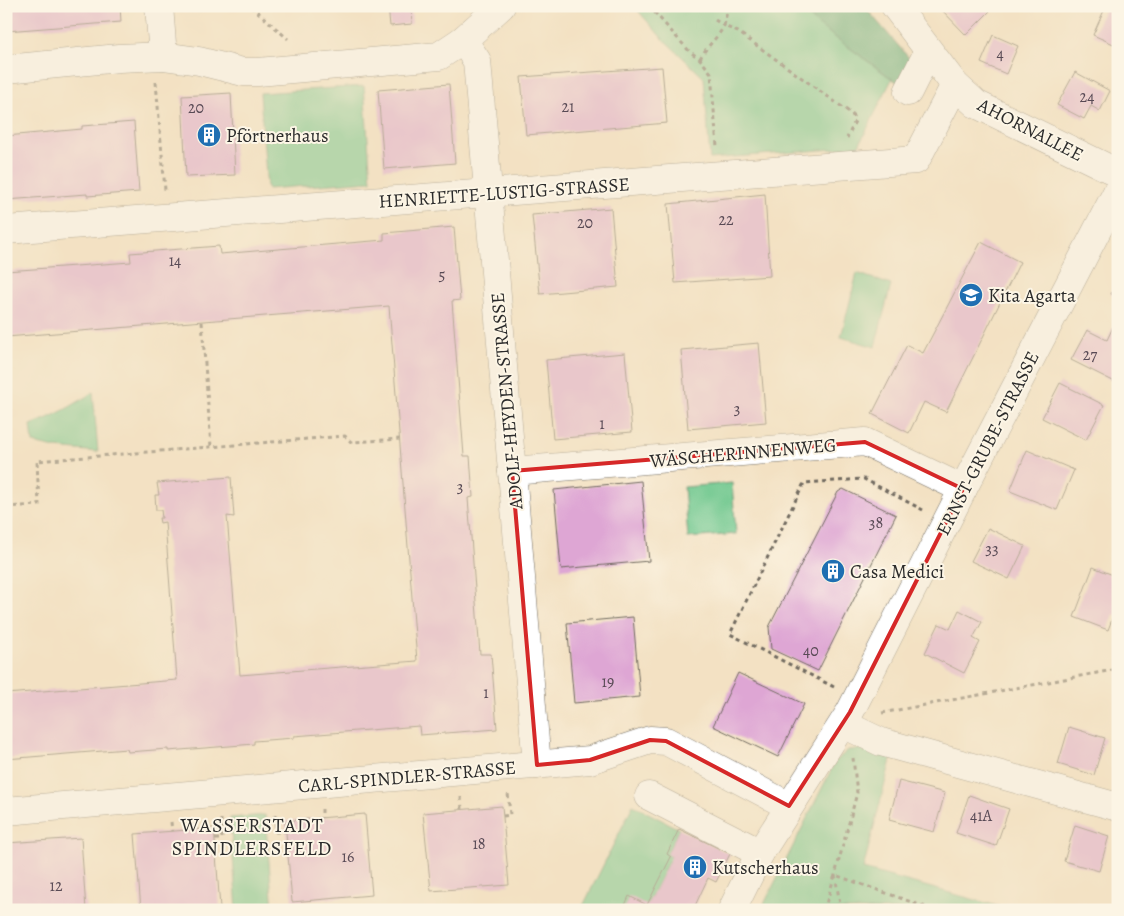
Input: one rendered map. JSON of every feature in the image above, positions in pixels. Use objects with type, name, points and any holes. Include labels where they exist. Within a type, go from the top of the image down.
[{"type":"street","points":[[159,56],[160,6]]},
{"type":"street","points":[[6,69],[159,56],[199,61],[243,72],[440,56],[463,40],[501,6]]},
{"type":"street","name":"AHORNALLEE","points":[[894,6],[928,52],[956,85],[976,104],[1118,173]]},
{"type":"street","name":"ADOLF-HEYDEN-STRASSE","points":[[463,40],[477,61],[537,765]]},
{"type":"street","points":[[908,92],[928,52]]},
{"type":"street","name":"HENRIETTE-LUSTIG-STRASSE","points":[[6,230],[916,160],[956,85]]},
{"type":"street","name":"ERNST-GRUBE-STRASSE","points":[[732,910],[760,853],[850,711],[962,489],[1118,190]]},
{"type":"street","name":"WÄSCHERINNENWEG","points":[[512,471],[865,442],[962,489]]},
{"type":"street","points":[[850,711],[881,742],[1118,807]]},
{"type":"street","name":"CARL-SPINDLER-STRASSE","points":[[6,811],[590,760],[650,740],[666,741],[789,806]]},
{"type":"street","points":[[649,796],[760,853]]},
{"type":"path","points":[[252,6],[288,39]]},
{"type":"path","points":[[649,6],[711,73],[717,147],[727,146],[728,175]]},
{"type":"path","points":[[700,59],[704,49],[721,32],[728,6]]},
{"type":"path","points":[[715,20],[738,32],[852,114],[855,121],[847,138]]},
{"type":"path","points":[[159,56],[167,218]]},
{"type":"path","points":[[202,322],[211,447]]},
{"type":"path","points":[[6,507],[39,505],[37,461],[345,436],[350,442],[400,439]]},
{"type":"path","points":[[946,522],[864,479],[804,483],[730,634],[850,711],[871,716],[1118,669]]},
{"type":"path","points":[[824,910],[857,793],[850,711]]},
{"type":"path","points":[[835,875],[841,910]]},
{"type":"path","points":[[835,875],[934,910]]},
{"type":"highlighted area","points":[[865,442],[963,489],[850,712],[789,806],[666,741],[650,740],[590,760],[537,765],[512,471]]},
{"type":"green space","points":[[634,6],[798,6],[821,27],[892,79],[858,147],[710,159],[704,78],[661,37]]},
{"type":"green space","points":[[798,6],[864,6],[910,59],[898,83],[821,27]]},
{"type":"green space","points":[[364,86],[371,181],[267,189],[260,93]]},
{"type":"green space","points":[[857,273],[891,285],[875,347],[841,337]]},
{"type":"green space","points":[[93,392],[98,452],[55,448],[33,443],[31,425],[48,418]]},
{"type":"green space","points":[[732,483],[736,534],[688,538],[684,487]]},
{"type":"green space","points":[[864,749],[892,756],[863,869],[1012,910],[761,910],[835,762],[848,750]]},
{"type":"green space","points":[[633,805],[679,829],[667,854],[671,857],[647,905],[629,897],[623,910],[581,910]]},
{"type":"green space","points":[[265,815],[273,909],[237,910],[230,818]]},
{"type":"building","points":[[6,6],[120,6],[121,22],[6,31]]},
{"type":"building","points":[[388,6],[411,6],[412,24],[390,26]]},
{"type":"building","points":[[938,6],[995,6],[966,35]]},
{"type":"building","points":[[1106,6],[1118,6],[1118,46],[1093,35]]},
{"type":"building","points":[[993,35],[1018,46],[1006,74],[981,63]]},
{"type":"building","points":[[662,67],[667,123],[526,135],[521,77]]},
{"type":"building","points":[[1075,72],[1110,91],[1100,111],[1091,106],[1084,119],[1057,105]]},
{"type":"building","points":[[449,84],[455,163],[384,169],[378,90]]},
{"type":"building","name":"Pförtnerhaus","points":[[231,93],[235,175],[186,177],[182,96]]},
{"type":"building","points":[[134,122],[139,192],[6,200],[6,136],[82,129],[82,126]]},
{"type":"building","points":[[765,194],[770,276],[675,283],[668,204]]},
{"type":"building","points":[[611,208],[618,287],[540,294],[532,215]]},
{"type":"building","points":[[454,227],[460,300],[452,301],[464,456],[470,456],[473,497],[468,498],[480,654],[491,654],[497,729],[420,735],[419,726],[294,736],[294,738],[254,741],[254,744],[168,751],[168,749],[128,752],[127,749],[6,759],[6,694],[177,680],[165,522],[160,523],[159,518],[162,518],[161,510],[156,510],[155,495],[159,495],[157,483],[231,477],[234,517],[227,516],[240,675],[417,661],[389,306],[6,337],[6,271],[131,262],[130,253],[219,246],[220,254],[384,240],[384,233]]},
{"type":"building","points":[[981,242],[1020,262],[946,412],[924,402],[909,433],[872,414],[907,345],[923,353]]},
{"type":"building","points":[[1118,279],[1118,297],[1111,294]]},
{"type":"building","points":[[1113,327],[1118,330],[1118,376],[1115,382],[1071,360],[1087,330],[1107,340]]},
{"type":"building","points":[[759,343],[766,422],[688,429],[681,350]]},
{"type":"building","points":[[625,353],[632,432],[553,439],[546,360]]},
{"type":"building","points":[[1060,383],[1104,405],[1086,440],[1042,418]]},
{"type":"building","points":[[1027,450],[1074,470],[1057,510],[1010,491]]},
{"type":"building","points":[[641,481],[649,561],[561,569],[554,490]]},
{"type":"building","name":"Casa Medici","points":[[843,489],[896,515],[818,671],[771,649],[769,627],[838,492]]},
{"type":"building","points":[[988,528],[1025,546],[1009,579],[971,561]]},
{"type":"building","points":[[1093,567],[1118,577],[1118,616],[1114,614],[1108,630],[1074,617]]},
{"type":"building","points":[[959,610],[982,622],[973,638],[980,642],[964,673],[925,653],[939,624],[950,629]]},
{"type":"building","points":[[633,617],[640,697],[574,703],[567,623]]},
{"type":"building","points":[[738,673],[804,704],[778,757],[713,726]]},
{"type":"building","points":[[1069,727],[1105,738],[1094,775],[1058,764]]},
{"type":"building","points":[[899,781],[945,793],[934,832],[889,820]]},
{"type":"building","points":[[969,795],[1009,809],[996,846],[956,833]]},
{"type":"building","points":[[502,806],[509,885],[431,891],[423,813]]},
{"type":"building","points":[[365,814],[372,895],[292,902],[285,821]]},
{"type":"building","points":[[1075,825],[1109,836],[1099,871],[1064,861]]},
{"type":"building","points":[[214,828],[220,908],[141,910],[135,834]]},
{"type":"building","name":"Kutscherhaus","points":[[679,829],[730,854],[716,882],[708,878],[693,910],[623,910],[629,896],[647,905],[671,857],[667,854]]},
{"type":"building","points":[[81,838],[86,910],[6,910],[6,843]]},
{"type":"place","name":"Pförtnerhaus","points":[[209,135]]},
{"type":"place","name":"Kita Agarta","points":[[971,295]]},
{"type":"place","name":"Casa Medici","points":[[833,571]]},
{"type":"place","name":"Kutscherhaus","points":[[695,867]]},
{"type":"district","name":"WASSERSTADT SPINDLERSFELD","points":[[252,836]]}]
